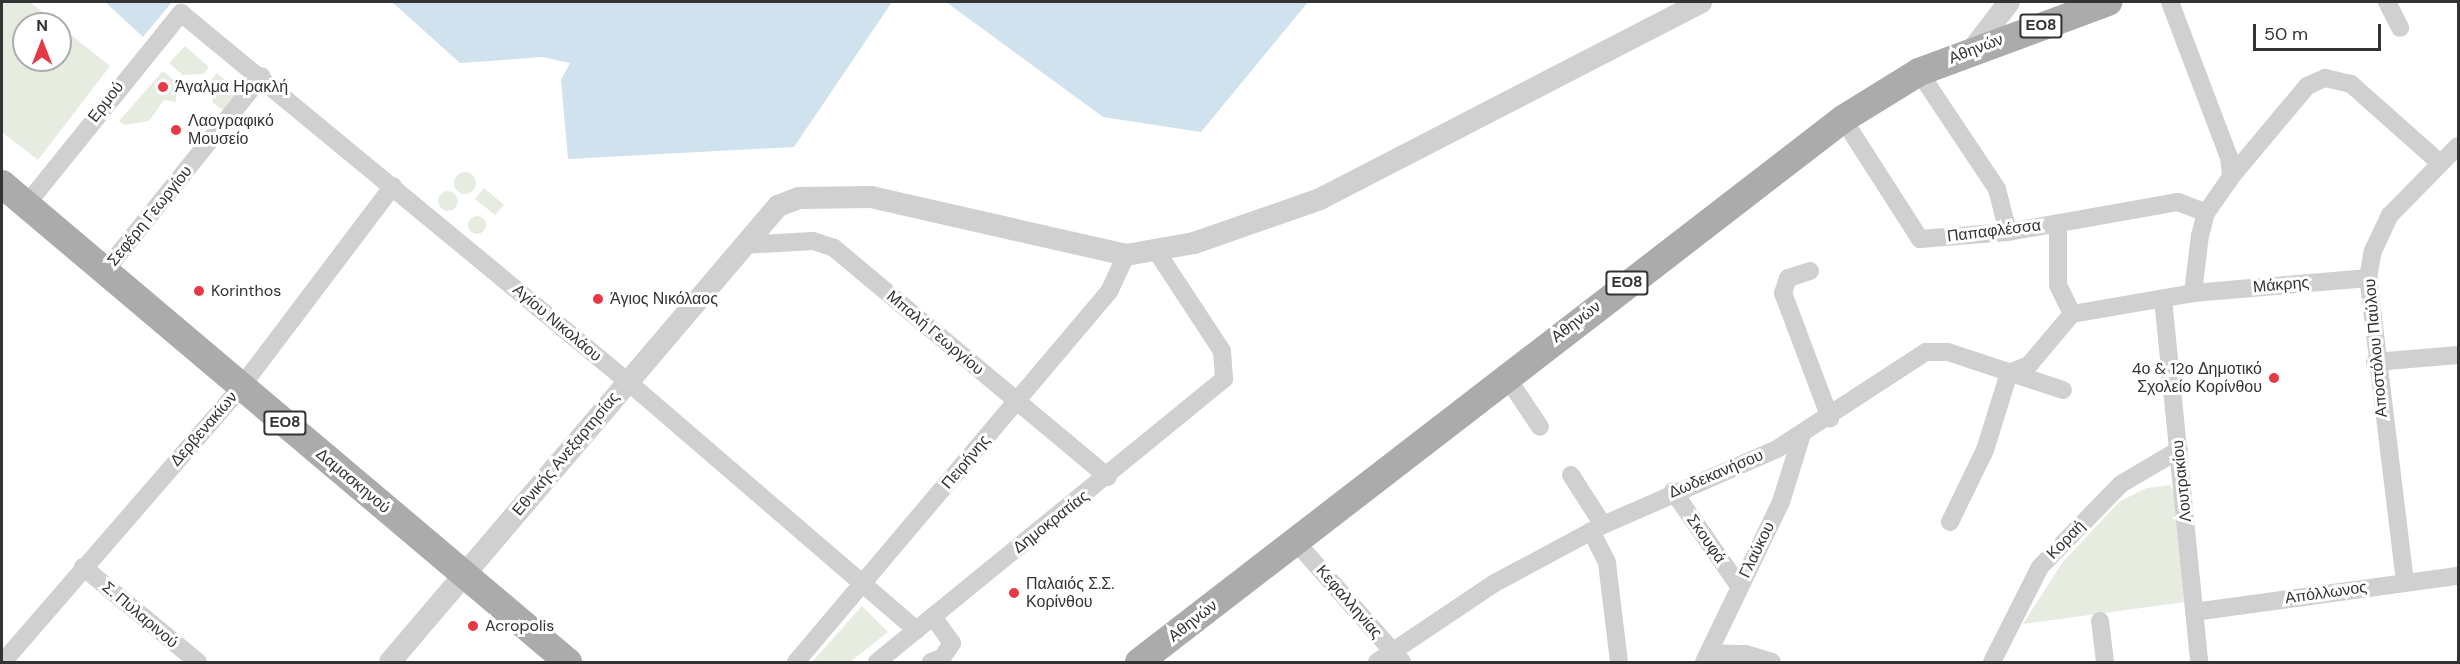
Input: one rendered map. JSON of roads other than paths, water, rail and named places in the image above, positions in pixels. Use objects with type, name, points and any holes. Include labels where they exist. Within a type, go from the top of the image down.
[{"type":"main road","name":"Αθηνών","points":[[1139,663],[1506,376],[1843,119],[1919,72],[1973,49],[2108,2]]},
{"type":"main road","name":"Δαμασκηνού","points":[[2,184],[568,663]]},
{"type":"street","name":"Εθνικής Ανεξαρτησίας","points":[[390,663],[742,245],[778,206],[831,195],[870,197],[1126,255],[1156,252],[1254,225],[1320,199],[1701,2]]},
{"type":"street","points":[[1973,49],[2009,2]]},
{"type":"street","points":[[2170,2],[2219,127],[2231,177]]},
{"type":"street","points":[[2387,2],[2400,28]]},
{"type":"street","name":"Ερμού","points":[[26,205],[146,51],[181,14],[193,22]]},
{"type":"street","name":"Αγίου Νικολάου","points":[[193,22],[262,76],[627,381],[917,630]]},
{"type":"street","points":[[1919,72],[1997,189],[2008,231]]},
{"type":"street","name":"Σεφέρη Γεωργίου","points":[[105,271],[262,76]]},
{"type":"street","points":[[2193,293],[2206,213],[2231,177],[2307,86],[2325,78],[2352,84],[2440,163]]},
{"type":"street","name":"Παπαφλέσσα","points":[[1843,119],[1920,239],[2008,231],[2178,202],[2206,213]]},
{"type":"street","name":"Αποστόλου Παύλου","points":[[2404,582],[2375,362],[2368,278],[2380,231],[2458,146]]},
{"type":"street","name":"Δερβενακίων","points":[[3,663],[83,567],[241,387],[393,186]]},
{"type":"street","points":[[1950,522],[1985,450],[2009,373],[2029,365],[2072,314],[2058,285],[2058,223]]},
{"type":"street","name":"Μπαλή Γεωργίου","points":[[742,245],[804,241],[834,248],[1108,477]]},
{"type":"street","name":"Δημοκρατίας","points":[[879,662],[933,616],[1108,477],[1224,379],[1222,351],[1156,252]]},
{"type":"street","name":"Πειρήνης","points":[[796,663],[1109,292],[1126,255]]},
{"type":"street","points":[[1810,271],[1788,278],[1783,293],[1830,417]]},
{"type":"street","name":"Μάκρης","points":[[2072,314],[2193,293],[2368,278]]},
{"type":"street","name":"Λουτρακίου","points":[[2163,299],[2199,663]]},
{"type":"street","name":"Δωδεκανήσου","points":[[1390,659],[1493,584],[1597,528],[1673,491],[1802,434],[1936,349],[2063,390]]},
{"type":"street","points":[[2375,362],[2458,355]]},
{"type":"street","points":[[1506,376],[1540,427]]},
{"type":"street","name":"Γλαύκου","points":[[1706,658],[1781,502],[1802,434]]},
{"type":"street","name":"Κοραή","points":[[1992,663],[2040,567],[2121,484],[2179,450]]},
{"type":"street","points":[[1571,475],[1597,528],[1606,563],[1620,663]]},
{"type":"street","name":"Σκουφά","points":[[1673,491],[1739,586]]},
{"type":"street","name":"Κεφαλληνίας","points":[[1296,542],[1390,659]]},
{"type":"street","name":"Σ. Πυλαρινού","points":[[83,567],[198,663]]},
{"type":"street","name":"Απόλλωνος","points":[[2194,612],[2458,576]]},
{"type":"street","points":[[931,663],[942,658],[952,643],[933,616]]},
{"type":"street","points":[[2100,621],[2105,663]]},
{"type":"street","points":[[1706,658],[1746,654],[1772,663]]},
{"type":"water","points":[[105,2],[172,2],[143,37]]},
{"type":"water","points":[[392,2],[892,2],[794,147],[568,159],[561,80],[570,63],[543,57],[460,63]]},
{"type":"water","points":[[946,2],[1308,2],[1201,132],[1103,117]]},
{"type":"place","name":"Άγαλμα Ηρακλή","points":[[163,87]]},
{"type":"place","name":"Λαογραφικό Μουσείο","points":[[176,130]]},
{"type":"place","name":"Korinthos","points":[[199,291]]},
{"type":"place","name":"Άγιος Νικόλαος","points":[[598,299]]},
{"type":"place","name":"4ο & 12ο Δημοτικό Σχολείο Κορίνθου","points":[[2274,378]]},
{"type":"place","name":"Παλαιός Σ.Σ. Κορίνθου","points":[[1014,593]]},
{"type":"place","name":"Acropolis","points":[[473,626]]}]
